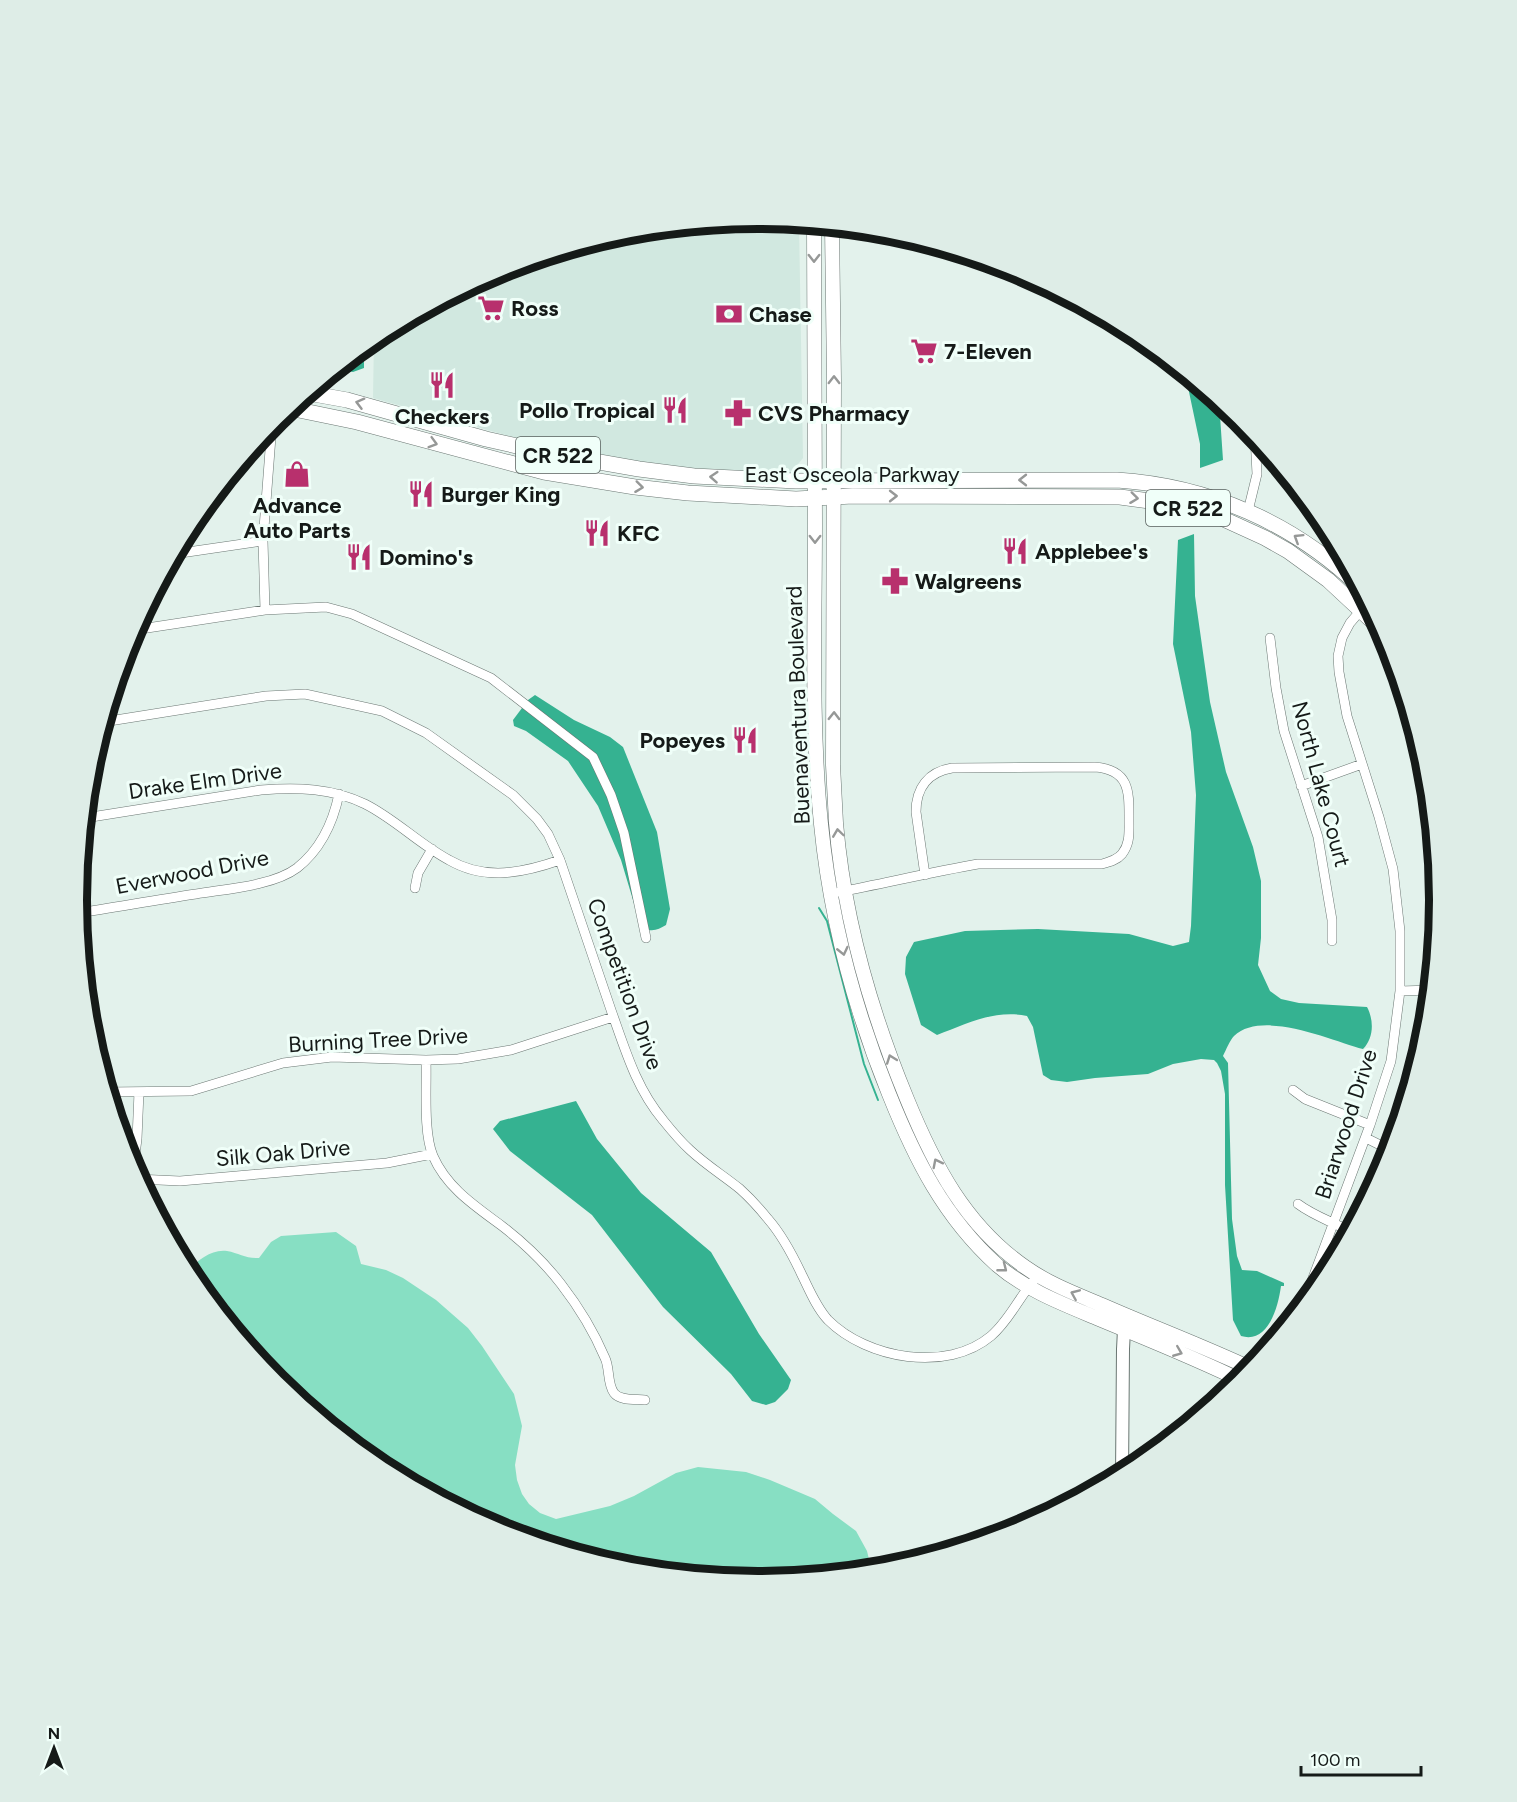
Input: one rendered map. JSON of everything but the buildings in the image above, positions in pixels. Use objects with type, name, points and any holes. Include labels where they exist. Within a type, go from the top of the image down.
[{"type":"main road","name":"Buenaventura Boulevard","points":[[814,232],[815,684],[816,765],[821,827],[831,894],[844,957],[855,998],[883,1078],[901,1123],[931,1184],[960,1227],[1000,1267],[1027,1286],[1060,1303],[1212,1350],[1243,1365]]},
{"type":"main road","name":"Buenaventura Boulevard","points":[[832,234],[836,824],[858,952],[878,1022],[923,1136],[945,1179],[971,1218],[987,1236],[1038,1276],[1233,1376]]},
{"type":"main road","name":"East Osceola Parkway","points":[[317,395],[356,402],[486,439],[548,453],[639,469],[729,478],[815,481],[1082,480],[1146,482],[1213,497],[1248,511],[1294,535],[1320,552],[1344,572]]},
{"type":"main road","name":"East Osceola Parkway","points":[[301,410],[357,422],[544,472],[635,487],[719,496],[815,498],[1076,496],[1120,497],[1164,503],[1219,517],[1266,538],[1360,603]]},
{"type":"main road","points":[[1164,503],[1192,501],[1233,514],[1241,515],[1248,511]]},
{"type":"street","points":[[482,456],[486,439]]},
{"type":"street","points":[[265,610],[263,541],[271,440]]},
{"type":"street","points":[[1248,511],[1257,474],[1257,452]]},
{"type":"street","points":[[1076,496],[1082,480]]},
{"type":"street","points":[[185,552],[263,541]]},
{"type":"street","points":[[145,628],[265,610],[326,607],[352,614],[491,678],[593,757],[611,795],[624,833],[646,938]]},
{"type":"street","name":"Briarwood Drive","points":[[1312,1282],[1366,1138],[1391,1061],[1400,991],[1400,930],[1392,869],[1379,817],[1347,716],[1338,656],[1342,638],[1350,623],[1363,608]]},
{"type":"street","name":"North Lake Court","points":[[1270,638],[1284,731],[1320,847],[1332,920],[1332,941]]},
{"type":"street","points":[[815,684],[834,686]]},
{"type":"street","name":"Competition Drive","points":[[112,721],[266,696],[305,694],[382,711],[426,733],[513,795],[537,819],[548,834],[560,860],[630,1064],[646,1097],[690,1150],[742,1191],[769,1220],[786,1244],[813,1299],[828,1320],[855,1340],[884,1352],[902,1356],[948,1356],[969,1350],[990,1337],[1002,1325],[1027,1286],[1038,1276]]},
{"type":"street","points":[[1301,786],[1362,764]]},
{"type":"street","points":[[831,894],[925,875],[978,864],[1102,864],[1115,860],[1123,853],[1128,843],[1129,796],[1125,783],[1112,770],[1095,767],[952,768],[934,773],[922,785],[916,802],[925,875]]},
{"type":"street","name":"Drake Elm Drive","points":[[93,817],[290,787],[339,794],[374,809],[450,861],[474,870],[515,873],[532,870],[560,860]]},
{"type":"street","name":"Everwood Drive","points":[[87,911],[266,882],[295,869],[313,854],[327,833],[339,794]]},
{"type":"street","points":[[415,888],[418,873],[432,849]]},
{"type":"street","points":[[1400,991],[1424,990]]},
{"type":"street","name":"Burning Tree Drive","points":[[115,1092],[191,1091],[283,1064],[332,1058],[458,1059],[511,1050],[614,1017]]},
{"type":"street","points":[[426,1060],[428,1131],[432,1154],[447,1181],[473,1206],[503,1227],[542,1262],[562,1285],[593,1333],[607,1361],[611,1386],[615,1394],[621,1398],[645,1400]]},
{"type":"street","points":[[1293,1090],[1305,1099],[1370,1125]]},
{"type":"street","points":[[136,1151],[139,1092]]},
{"type":"street","points":[[1366,1138],[1383,1146]]},
{"type":"street","name":"Silk Oak Drive","points":[[148,1180],[191,1180],[387,1163],[432,1154]]},
{"type":"street","points":[[1298,1204],[1313,1215],[1345,1229]]},
{"type":"street","points":[[1122,1465],[1123,1349],[1126,1323]]},
{"type":"shaded area","points":[[758,229],[799,231],[803,458],[790,474],[672,470],[531,442],[373,398],[374,351],[423,319],[502,281],[543,265],[627,242],[715,231]]},
{"type":"shaded area","points":[[364,358],[364,368],[353,372],[347,371]]},
{"type":"shaded area","points":[[1188,385],[1220,414],[1223,460],[1200,468],[1200,444]]},
{"type":"shaded area","points":[[1194,534],[1195,596],[1210,702],[1226,772],[1253,847],[1261,881],[1261,938],[1258,965],[1270,991],[1281,999],[1299,1003],[1367,1007],[1372,1023],[1369,1040],[1363,1049],[1298,1029],[1262,1026],[1247,1028],[1234,1036],[1223,1056],[1228,1063],[1232,1219],[1237,1256],[1242,1270],[1257,1271],[1284,1283],[1284,1286],[1281,1286],[1270,1322],[1258,1335],[1250,1337],[1241,1336],[1233,1320],[1225,1185],[1225,1094],[1221,1071],[1217,1063],[1214,1060],[1201,1059],[1173,1064],[1148,1074],[1067,1082],[1051,1080],[1043,1075],[1033,1027],[1027,1016],[1004,1014],[992,1016],[937,1035],[921,1025],[905,974],[906,957],[914,942],[965,931],[1038,929],[1129,934],[1173,946],[1189,942],[1196,795],[1191,732],[1173,644],[1178,540]]},
{"type":"shaded area","points":[[535,695],[574,720],[610,737],[623,747],[657,832],[670,909],[666,925],[659,929],[645,929],[636,910],[621,860],[598,806],[568,761],[526,731],[514,726],[513,720],[528,700]]},
{"type":"shaded area","points":[[576,1101],[597,1139],[641,1193],[711,1252],[759,1334],[791,1380],[788,1389],[775,1402],[766,1405],[752,1401],[731,1374],[663,1307],[592,1215],[510,1151],[493,1129],[500,1121]]},
{"type":"shaded area","points":[[336,1232],[356,1246],[361,1264],[386,1270],[403,1278],[436,1300],[468,1328],[514,1394],[522,1426],[515,1465],[517,1480],[522,1494],[540,1513],[556,1519],[610,1506],[676,1473],[698,1467],[746,1472],[815,1499],[856,1531],[867,1551],[870,1563],[802,1571],[758,1572],[671,1567],[627,1560],[543,1537],[462,1503],[423,1483],[350,1434],[284,1376],[226,1310],[194,1264],[211,1253],[221,1251],[259,1258],[271,1242],[281,1236]]},
{"type":"waterway","points":[[819,908],[827,921],[864,1064],[878,1100]]},
{"type":"place","name":"Ross","points":[[491,308]]},
{"type":"place","name":"Chase","points":[[729,314]]},
{"type":"place","name":"7-Eleven","points":[[924,351]]},
{"type":"place","name":"Checkers","points":[[442,385]]},
{"type":"place","name":"Pollo Tropical","points":[[675,410]]},
{"type":"place","name":"CVS Pharmacy","points":[[738,413]]},
{"type":"place","name":"Advance Auto Parts","points":[[297,474]]},
{"type":"place","name":"Burger King","points":[[421,494]]},
{"type":"place","name":"KFC","points":[[597,533]]},
{"type":"place","name":"Applebee's","points":[[1015,551]]},
{"type":"place","name":"Domino's","points":[[359,557]]},
{"type":"place","name":"Walgreens","points":[[895,581]]},
{"type":"place","name":"Popeyes","points":[[745,740]]}]
